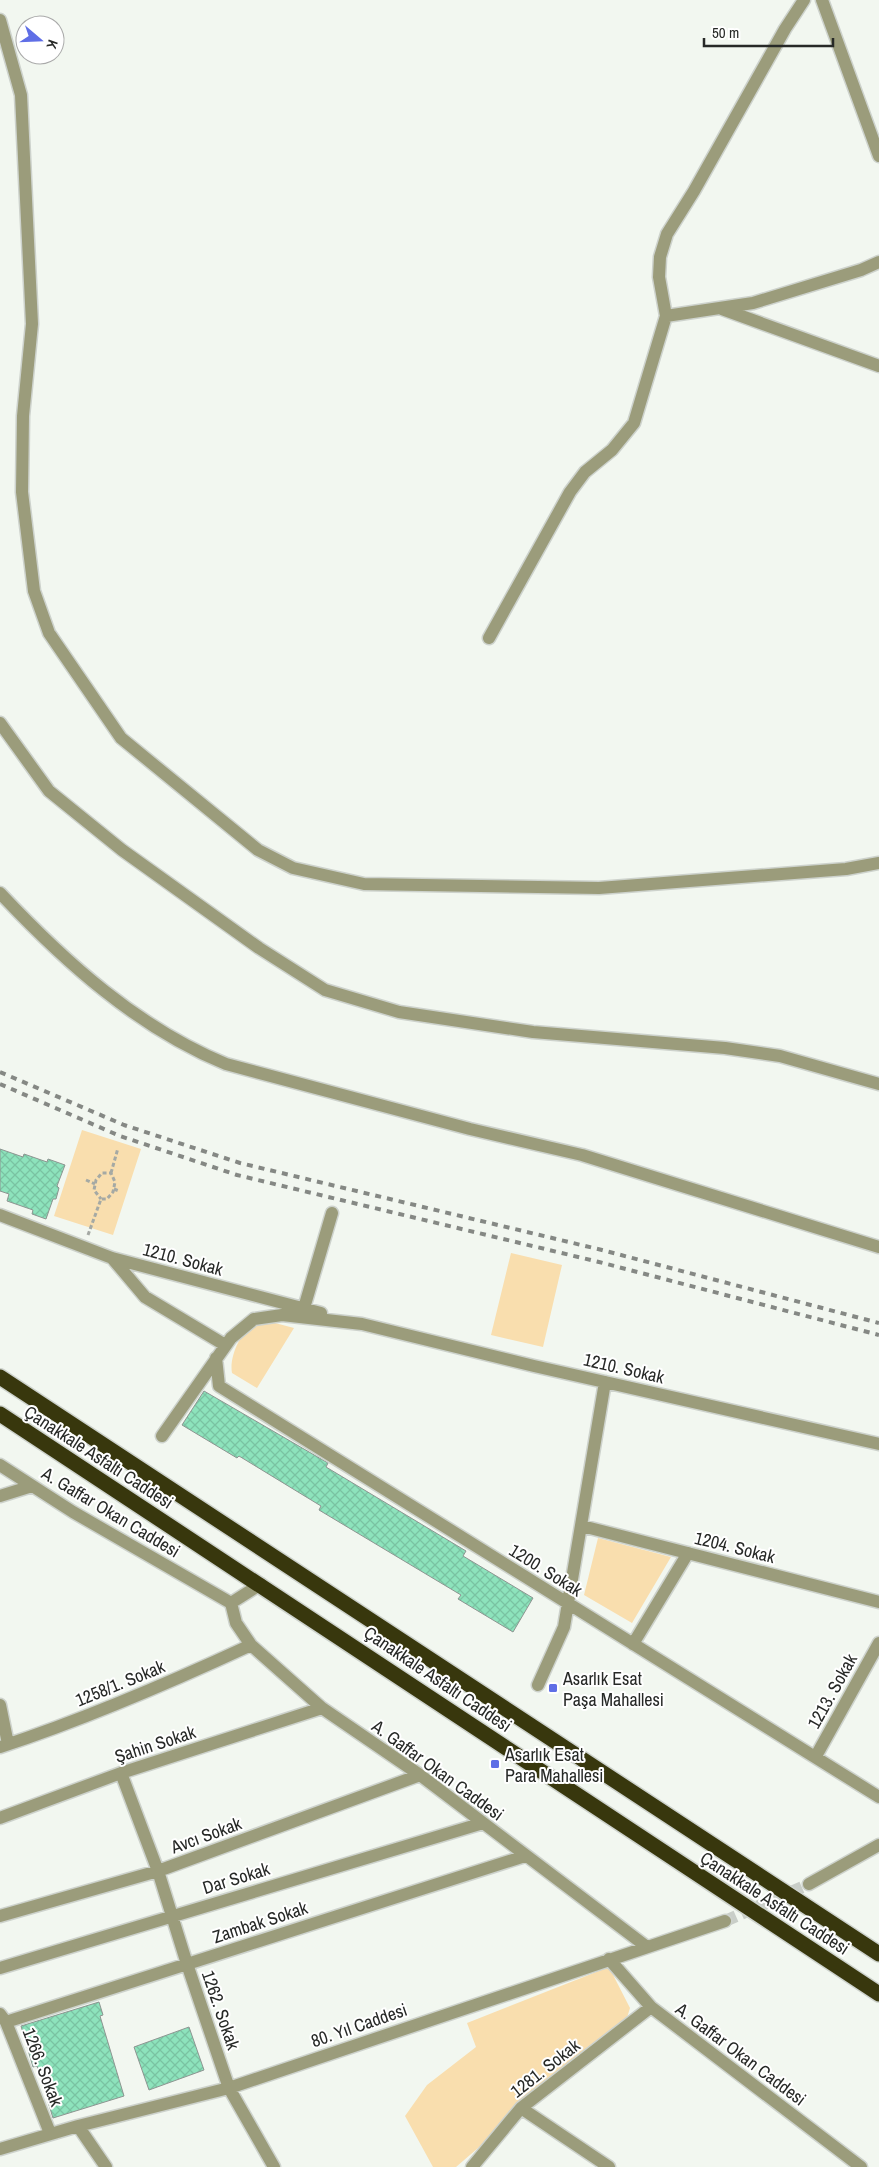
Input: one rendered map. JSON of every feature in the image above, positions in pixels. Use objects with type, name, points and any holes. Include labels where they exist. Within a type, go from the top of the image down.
[{"type":"highway","name":"Çanakkale Asfaltı Caddesi","points":[[0,1377],[879,1954]]},
{"type":"highway","name":"Çanakkale Asfaltı Caddesi","points":[[0,1414],[261,1584],[879,1994]]},
{"type":"street","points":[[489,638],[570,492],[585,472],[612,450],[634,423],[666,316],[658,277],[660,257],[667,234],[694,191],[785,29],[804,0]]},
{"type":"street","points":[[822,0],[879,156]]},
{"type":"street","points":[[0,20],[21,95],[32,324],[23,416],[22,492],[34,591],[49,633],[122,738],[258,850],[293,868],[364,884],[599,888],[846,869],[879,864]]},
{"type":"street","points":[[666,316],[753,303],[861,270],[879,262]]},
{"type":"street","points":[[720,308],[879,366]]},
{"type":"street","points":[[0,723],[49,792],[130,856],[259,948],[325,990],[399,1012],[533,1032],[725,1048],[780,1056],[879,1084]]},
{"type":"street","points":[[0,893],[71,963],[124,1007],[198,1053],[226,1064],[470,1129],[582,1155],[879,1247]]},
{"type":"street","points":[[304,1308],[332,1213]]},
{"type":"street","name":"1210. Sokak","points":[[0,1215],[112,1258],[362,1324],[879,1444]]},
{"type":"street","points":[[112,1258],[145,1296],[226,1345]]},
{"type":"street","name":"1210. Sokak","points":[[162,1436],[231,1338],[254,1319],[282,1315],[362,1324]]},
{"type":"street","name":"1200. Sokak","points":[[216,1358],[219,1386],[568,1605],[816,1756],[879,1797]]},
{"type":"street","points":[[538,1685],[564,1627],[606,1382]]},
{"type":"street","name":"A. Gaffar Okan Caddesi","points":[[0,1465],[73,1512],[231,1603],[236,1623],[251,1645],[322,1708],[420,1775],[647,1947]]},
{"type":"street","points":[[0,1496],[32,1486]]},
{"type":"street","name":"1204. Sokak","points":[[582,1526],[879,1602]]},
{"type":"street","points":[[633,1644],[688,1553]]},
{"type":"street","points":[[231,1603],[261,1584]]},
{"type":"street","name":"1213. Sokak","points":[[816,1756],[879,1643]]},
{"type":"street","name":"1258/1. Sokak","points":[[4,1746],[163,1686],[251,1645]]},
{"type":"street","points":[[0,1705],[4,1746]]},
{"type":"street","name":"Şahin Sokak","points":[[0,1818],[121,1772],[322,1708]]},
{"type":"street","name":"1262. Sokak","points":[[121,1772],[158,1871],[173,1915],[186,1964],[230,2088],[274,2167]]},
{"type":"street","name":"Avcı Sokak","points":[[0,1916],[158,1871],[420,1775]]},
{"type":"street","name":"Dar Sokak","points":[[0,1968],[483,1823]]},
{"type":"street","points":[[808,1884],[879,1845]]},
{"type":"street","name":"Zambak Sokak","points":[[3,2018],[186,1964],[525,1856]]},
{"type":"street","name":"80. Yıl Caddesi","points":[[0,2149],[50,2133],[230,2088],[725,1921]]},
{"type":"street","name":"A. Gaffar Okan Caddesi","points":[[609,1960],[651,2007],[861,2167]]},
{"type":"street","name":"1281. Sokak","points":[[472,2167],[521,2108],[651,2007]]},
{"type":"street","name":"1266. Sokak","points":[[3,2018],[50,2133]]},
{"type":"street","points":[[521,2108],[609,2167]]},
{"type":"street","name":"1266. Sokak","points":[[78,2126],[106,2167]]},
{"type":"path","points":[[101,1199],[107,1199],[114,1190],[116,1182],[111,1173],[118,1148]]},
{"type":"path","points":[[101,1199],[94,1190],[96,1184],[102,1172],[111,1173]]},
{"type":"path","points":[[86,1180],[96,1184]]},
{"type":"path","points":[[114,1190],[119,1191]]},
{"type":"path","points":[[84,1247],[101,1199]]},
{"type":"shaded area","points":[[82,1130],[141,1149],[113,1235],[54,1216]]},
{"type":"shaded area","points":[[511,1253],[562,1265],[543,1347],[491,1335]]},
{"type":"shaded area","points":[[275,1323],[294,1328],[257,1388],[232,1373],[232,1360],[240,1339],[250,1328],[257,1324]]},
{"type":"shaded area","points":[[598,1538],[671,1557],[632,1623],[584,1595]]},
{"type":"shaded area","points":[[609,1967],[630,2008],[626,2021],[456,2167],[433,2167],[405,2116],[427,2085],[476,2047],[467,2023]]},
{"type":"building","points":[[0,1149],[23,1157],[24,1154],[47,1162],[48,1159],[65,1165],[57,1186],[59,1188],[56,1199],[53,1199],[46,1219],[32,1214],[33,1210],[7,1201],[9,1194],[0,1191]]},
{"type":"building","points":[[204,1391],[328,1463],[326,1467],[466,1551],[463,1556],[533,1598],[513,1632],[458,1599],[461,1595],[319,1510],[321,1506],[239,1456],[237,1458],[182,1425]]},
{"type":"building","points":[[99,2002],[103,2015],[100,2016],[124,2096],[53,2118],[37,2066],[33,2067],[21,2026]]},
{"type":"building","points":[[189,2027],[204,2070],[149,2090],[134,2047]]},
{"type":"tunnel","points":[[725,1921],[809,1884]]},
{"type":"railway","points":[[0,1072],[124,1125],[240,1163],[602,1250],[879,1323]]},
{"type":"railway","points":[[0,1084],[120,1136],[237,1175],[599,1262],[879,1335]]},
{"type":"place","name":"Asarlık Esat Paşa Mahallesi","points":[[553,1688]]},
{"type":"place","name":"Asarlık Esat Para Mahallesi","points":[[495,1764]]}]
